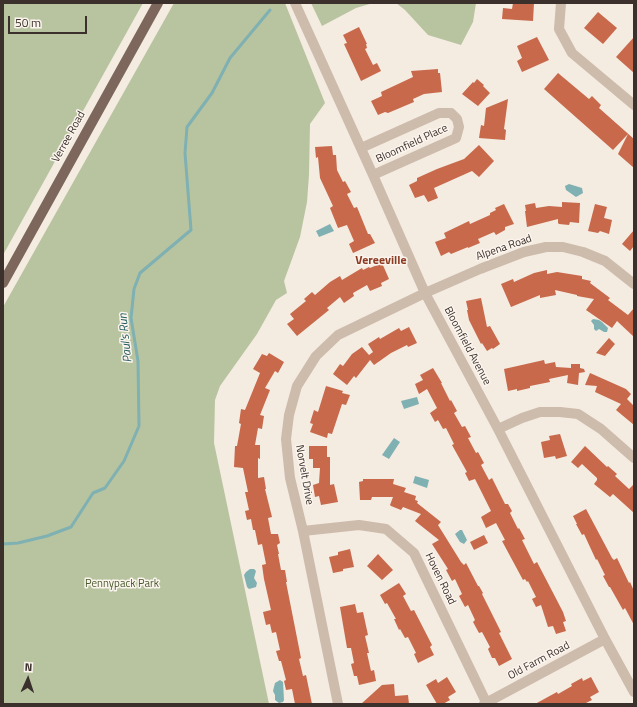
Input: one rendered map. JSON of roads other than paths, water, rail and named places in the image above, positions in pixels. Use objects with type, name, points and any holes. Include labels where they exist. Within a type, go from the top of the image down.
[{"type":"main road","name":"Verree Road","points":[[3,283],[158,3]]},
{"type":"street","name":"Bloomfield Avenue","points":[[295,3],[374,175],[425,293],[498,429],[634,692]]},
{"type":"street","points":[[561,3],[559,29],[572,53],[634,105]]},
{"type":"street","name":"Bloomfield Place","points":[[361,148],[439,113],[451,113],[458,119],[459,127],[456,138],[374,175]]},
{"type":"street","name":"Alpena Road","points":[[425,293],[524,252],[546,247],[563,247],[583,252],[605,261],[634,284]]},
{"type":"street","name":"Norvelt Drive","points":[[338,704],[303,531],[290,478],[286,439],[289,415],[296,386],[316,356],[338,335],[425,293]]},
{"type":"street","points":[[498,429],[540,412],[578,414],[601,429],[634,458]]},
{"type":"street","name":"Hoven Road","points":[[303,531],[360,525],[386,529],[414,552],[485,703]]},
{"type":"street","name":"Old Farm Road","points":[[485,703],[605,638]]},
{"type":"water","points":[[569,184],[582,188],[583,193],[576,197],[566,190],[565,186]]},
{"type":"water","points":[[330,224],[334,231],[319,237],[316,231]]},
{"type":"water","points":[[593,319],[602,322],[608,328],[607,332],[599,329],[596,331],[591,321]]},
{"type":"water","points":[[417,397],[419,404],[404,409],[401,401]]},
{"type":"water","points":[[394,438],[400,442],[389,459],[382,455]]},
{"type":"water","points":[[415,476],[429,480],[427,488],[413,483]]},
{"type":"water","points":[[462,530],[467,540],[464,544],[460,542],[455,534]]},
{"type":"water","points":[[250,569],[254,569],[256,571],[254,578],[257,583],[256,587],[249,589],[247,587],[244,575]]},
{"type":"water","points":[[280,680],[283,682],[284,700],[283,702],[279,703],[275,700],[273,691],[275,683]]},
{"type":"waterway","name":"Paul's Run","points":[[3,544],[18,543],[47,536],[71,527],[93,493],[105,488],[124,461],[139,426],[138,361],[131,318],[134,289],[140,273],[191,230],[185,153],[187,127],[212,93],[230,58],[270,10]]},
{"type":"district","name":"Vereeville","points":[[381,261]]},
{"type":"park label","name":"Pennypack Park","points":[[122,584]]}]
